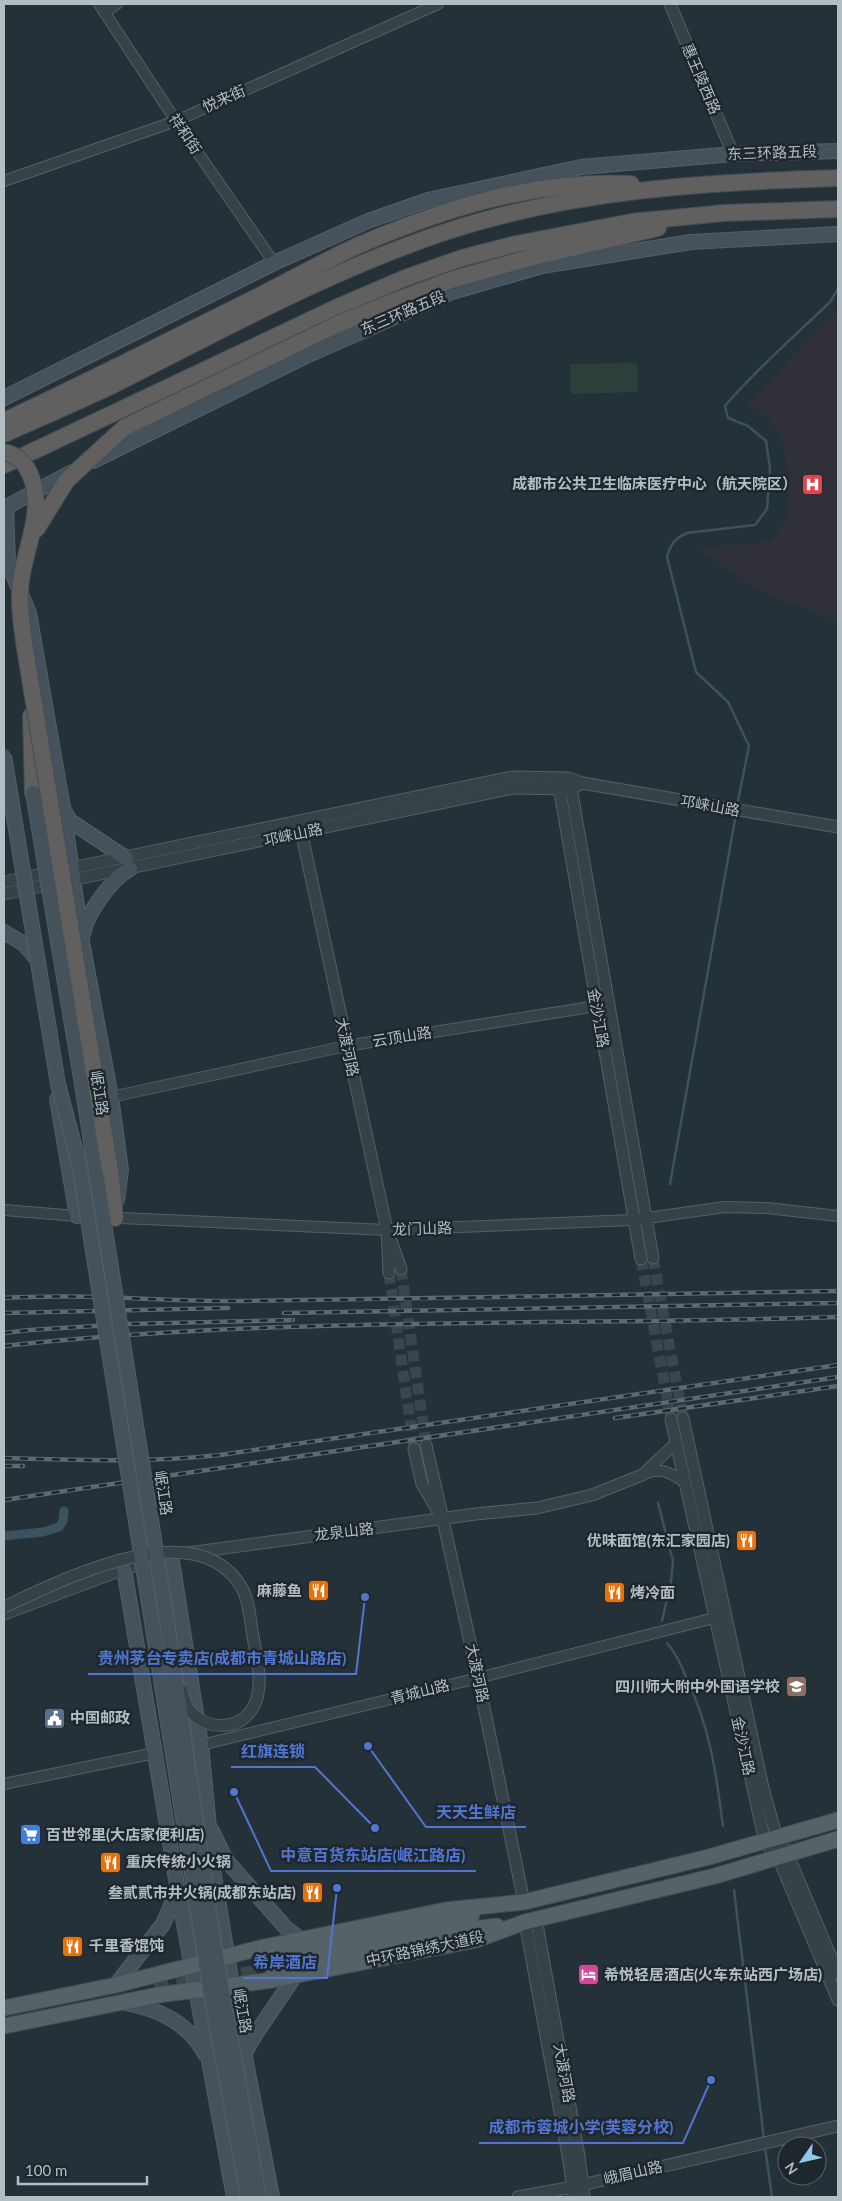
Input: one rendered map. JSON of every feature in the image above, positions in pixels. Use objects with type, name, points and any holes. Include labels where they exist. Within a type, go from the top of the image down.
[{"type":"highway","name":"东三环路五段","points":[[4,434],[110,386],[326,278],[392,251],[449,231],[504,215],[588,197],[723,182],[836,178]]},
{"type":"highway","points":[[4,421],[62,394],[355,247],[422,220],[500,197],[580,183],[609,183],[658,188]]},
{"type":"highway","name":"东三环路五段","points":[[4,466],[340,306],[405,278],[462,258],[516,244],[631,222],[724,213],[837,209]]},
{"type":"highway","points":[[31,539],[67,480],[125,427],[338,324],[454,279],[532,256],[724,213]]},
{"type":"highway","points":[[4,452],[12,454],[26,465],[34,482],[36,512],[20,592],[30,686],[110,1170],[115,1218]]},
{"type":"highway","points":[[30,686],[33,793]]},
{"type":"main road","name":"东三环路五段","points":[[4,398],[274,263],[368,221],[428,200],[581,167],[733,154],[838,151]]},
{"type":"main road","name":"东三环路五段","points":[[5,508],[100,457],[306,356],[452,292],[542,266],[691,242],[838,234]]},
{"type":"main road","points":[[5,508],[8,563],[29,613],[63,808],[82,942],[110,1096],[120,1170],[115,1218]]},
{"type":"main road","name":"岷江路","points":[[4,756],[58,1084],[78,1164],[212,2000],[248,2197]]},
{"type":"main road","points":[[4,783],[77,1216]]},
{"type":"main road","name":"岷江路","points":[[33,793],[82,1088],[214,1945],[259,2197]]},
{"type":"main road","points":[[63,808],[70,821],[128,863],[86,922],[82,942]]},
{"type":"main road","points":[[4,932],[24,944],[34,956]]},
{"type":"main road","name":"岷江路","points":[[171,1555],[202,1745],[208,1823],[227,1958],[272,2197]]},
{"type":"main road","points":[[124,1569],[178,1891],[234,2197]]},
{"type":"main road","name":"中环路锦绣大道段","points":[[4,2008],[116,1985],[264,1947],[446,1910],[524,1902],[771,1840],[838,1820]]},
{"type":"main road","points":[[208,1823],[226,1860],[286,1928],[301,1940]]},
{"type":"main road","name":"中环路锦绣大道段","points":[[4,2026],[122,2002],[295,1976],[476,1940],[531,1921],[715,1876],[838,1840]]},
{"type":"main road","points":[[116,1985],[163,1924],[178,1891]]},
{"type":"main road","points":[[524,1902],[272,1964],[531,1921]]},
{"type":"main road","points":[[244,2054],[295,1976]]},
{"type":"main road","points":[[122,2002],[142,2005],[158,2011],[194,2035],[210,2065]]},
{"type":"street","points":[[102,8],[118,4]]},
{"type":"street","name":"悦来街","points":[[4,180],[176,121],[438,4]]},
{"type":"street","name":"惠王陵西路","points":[[670,4],[733,154]]},
{"type":"street","name":"祥和街","points":[[102,8],[176,121],[274,263]]},
{"type":"street","name":"邛崃山路","points":[[4,882],[22,884],[300,827],[513,788],[564,783],[582,784],[838,827]]},
{"type":"street","name":"金沙江路","points":[[564,783],[602,1005],[633,1220],[641,1259]]},
{"type":"street","name":"大渡河路","points":[[300,827],[387,1230],[389,1273]]},
{"type":"street","name":"邛崃山路","points":[[4,894],[22,884]]},
{"type":"street","name":"金沙江路","points":[[602,1005],[653,1258]]},
{"type":"street","name":"云顶山路","points":[[110,1096],[346,1046],[602,1005]]},
{"type":"street","name":"龙门山路","points":[[4,1210],[115,1218],[387,1230],[633,1220],[725,1207],[767,1208],[838,1216]]},
{"type":"street","points":[[387,1230],[401,1269]]},
{"type":"street","name":"金沙江路","points":[[720,1616],[677,1418],[676,1443],[684,1482],[763,1788],[771,1840],[783,1856],[838,1974]]},
{"type":"street","points":[[642,1475],[676,1443]]},
{"type":"street","points":[[426,1445],[443,1520]]},
{"type":"street","name":"大渡河路","points":[[414,1449],[422,1484],[443,1520],[524,1902]]},
{"type":"street","name":"龙泉山路","points":[[4,1614],[124,1569],[171,1555],[443,1520],[476,1514],[537,1508],[592,1495],[656,1470],[666,1471],[684,1482]]},
{"type":"street","points":[[4,1607],[78,1573],[121,1560],[167,1552],[193,1553],[208,1558],[223,1566],[235,1577],[243,1589],[248,1606],[258,1673],[258,1695],[250,1712],[240,1721],[230,1725],[204,1723],[192,1713],[186,1704],[172,1663]]},
{"type":"street","name":"青城山路","points":[[202,1745],[478,1678],[720,1616]]},
{"type":"street","points":[[4,1784],[155,1753]]},
{"type":"street","name":"金沙江路","points":[[783,1856],[838,2000]]},
{"type":"street","name":"大渡河路","points":[[531,1921],[577,2189],[584,2197]]},
{"type":"street","name":"峨眉山路","points":[[518,2197],[577,2189],[748,2146],[838,2126]]},
{"type":"shaded area","name":"成都市公共卫生临床医疗中心（航天院区）","points":[[838,308],[838,621],[773,597],[732,573],[698,548],[771,541],[789,516],[785,453],[782,439],[771,421],[763,413],[749,407],[748,404]]},
{"type":"green space","points":[[637,363],[638,392],[571,394],[570,364]]},
{"type":"waterway","points":[[737,806],[749,746],[728,702],[696,672],[667,557],[674,542],[687,533],[755,525],[767,509],[770,468],[766,441],[748,426],[728,418],[725,406],[762,366],[830,302],[838,289]]},
{"type":"waterway","points":[[670,1184],[736,814]]},
{"type":"waterway","points":[[658,1503],[673,1561],[671,1582],[662,1621]]},
{"type":"waterway","points":[[4,1536],[43,1532],[59,1527],[63,1521],[64,1511]]},
{"type":"waterway","points":[[667,1643],[680,1664],[701,1714],[715,1768],[723,1826]]},
{"type":"waterway","points":[[734,1890],[764,2139]]},
{"type":"waterway","points":[[765,2147],[772,2197]]},
{"type":"tunnel","points":[[653,1258],[683,1418]]},
{"type":"tunnel","points":[[641,1259],[671,1419]]},
{"type":"tunnel","points":[[401,1269],[426,1445]]},
{"type":"tunnel","points":[[389,1273],[414,1449]]},
{"type":"tunnel","points":[[153,1982],[221,1969]]},
{"type":"tunnel","points":[[219,1979],[274,1969]]},
{"type":"railway","points":[[4,1298],[64,1296],[243,1301],[838,1291]]},
{"type":"railway","points":[[284,1313],[838,1303]]},
{"type":"railway","points":[[4,1313],[228,1308]]},
{"type":"railway","points":[[4,1346],[212,1330],[316,1326],[838,1317]]},
{"type":"railway","points":[[4,1333],[126,1324],[293,1320]]},
{"type":"railway","points":[[4,1458],[139,1460],[220,1455],[838,1365]]},
{"type":"railway","points":[[4,1500],[838,1377]]},
{"type":"railway","points":[[615,1418],[838,1386]]},
{"type":"railway","points":[[4,1466],[23,1466]]},
{"type":"place","name":"成都市公共卫生临床医疗中心（航天院区）","points":[[813,484]]},
{"type":"place","name":"优味面馆(东汇家园店)","points":[[746,1541]]},
{"type":"place","name":"麻藤鱼","points":[[318,1591]]},
{"type":"place","name":"烤冷面","points":[[614,1593]]},
{"type":"place","name":"贵州茅台专卖店(成都市青城山路店)","points":[[365,1597]]},
{"type":"place","name":"四川师大附中外国语学校","points":[[796,1687]]},
{"type":"place","name":"中国邮政","points":[[54,1718]]},
{"type":"place","name":"天天生鲜店","points":[[368,1746]]},
{"type":"place","name":"中意百货东站店(岷江路店)","points":[[234,1792]]},
{"type":"place","name":"红旗连锁","points":[[375,1828]]},
{"type":"place","name":"百世邻里(大店家便利店)","points":[[30,1835]]},
{"type":"place","name":"重庆传统小火锅","points":[[110,1862]]},
{"type":"place","name":"希岸酒店","points":[[337,1888]]},
{"type":"place","name":"叁贰贰市井火锅(成都东站店)","points":[[312,1893]]},
{"type":"place","name":"千里香馄饨","points":[[73,1946]]},
{"type":"place","name":"希悦轻居酒店(火车东站西广场店)","points":[[588,1975]]},
{"type":"place","name":"成都市蓉城小学(芙蓉分校)","points":[[711,2080]]}]
